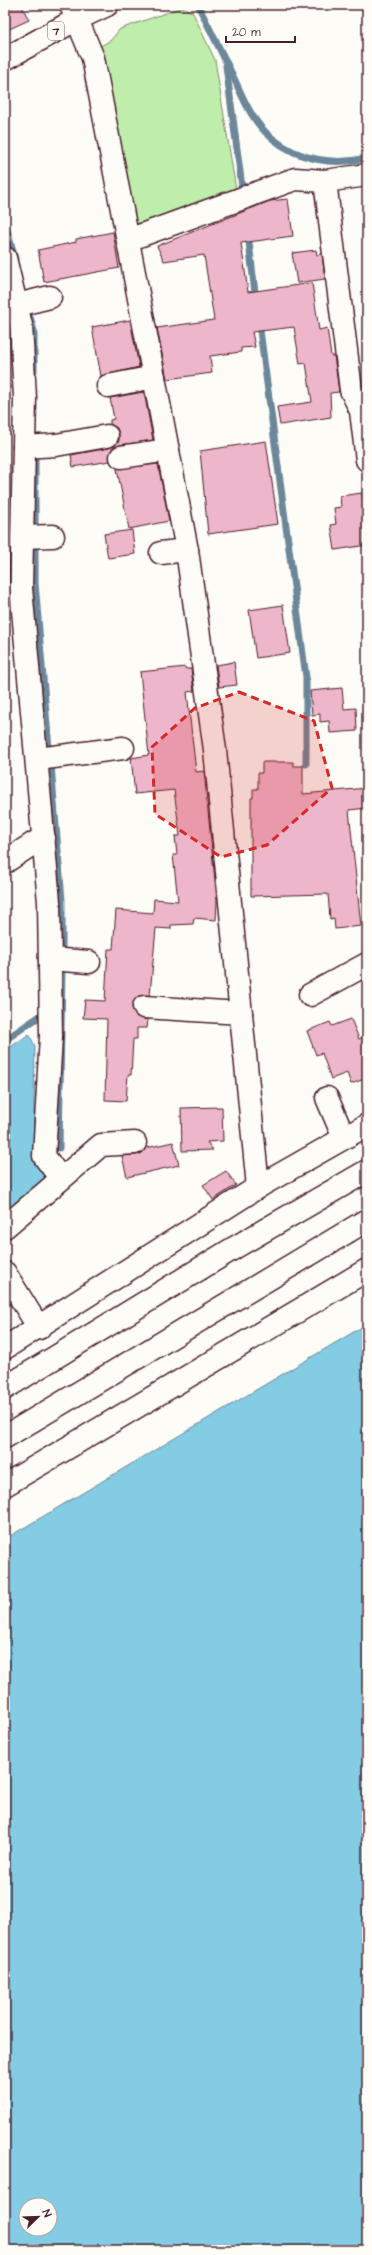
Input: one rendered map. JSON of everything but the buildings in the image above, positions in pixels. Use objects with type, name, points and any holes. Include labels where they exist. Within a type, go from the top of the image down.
[{"type":"street","name":"7","points":[[5,59],[74,12],[108,5]]},
{"type":"street","points":[[74,12],[92,58],[187,550],[215,750],[258,1187]]},
{"type":"street","points":[[128,240],[295,179],[325,181],[367,175]]},
{"type":"street","points":[[325,181],[351,390],[361,411],[367,460]]},
{"type":"street","points":[[5,258],[21,325],[23,354],[25,398],[21,588],[38,759],[49,902],[51,1036],[44,1156],[61,1179]]},
{"type":"street","points":[[17,305],[50,297]]},
{"type":"street","points":[[108,386],[154,378]]},
{"type":"street","points":[[24,447],[56,445],[107,436]]},
{"type":"street","points":[[121,457],[168,450]]},
{"type":"street","points":[[22,537],[53,536]]},
{"type":"street","points":[[161,553],[187,550]]},
{"type":"street","points":[[38,759],[123,748]]},
{"type":"street","points":[[5,862],[44,838]]},
{"type":"street","points":[[50,959],[89,962]]},
{"type":"street","points":[[310,995],[367,964]]},
{"type":"street","points":[[144,1007],[241,1013]]},
{"type":"street","points":[[327,1098],[344,1138]]},
{"type":"street","points":[[5,1348],[39,1328],[258,1187],[367,1125]]},
{"type":"street","points":[[5,1227],[101,1145],[135,1143]]},
{"type":"street","points":[[5,1388],[234,1248],[367,1171]]},
{"type":"street","points":[[5,1437],[367,1220]]},
{"type":"street","points":[[5,1485],[367,1270]]},
{"type":"street","points":[[5,1273],[39,1328]]},
{"type":"highlighted area","points":[[239,692],[314,721],[332,788],[267,845],[221,857],[155,814],[152,747],[195,708]]},
{"type":"green space","points":[[183,7],[193,13],[215,60],[236,190],[140,228],[131,219],[99,47],[111,40],[120,29]]},
{"type":"water","points":[[29,1034],[35,1046],[33,1156],[49,1176],[6,1212],[5,1051]]},
{"type":"water","points":[[367,1324],[367,2250],[5,2250],[5,1539]]},
{"type":"waterway","points":[[198,5],[248,108],[265,132],[282,146],[305,156],[329,161],[367,158]]},
{"type":"waterway","points":[[226,66],[242,187]]},
{"type":"waterway","points":[[5,223],[15,259]]},
{"type":"waterway","points":[[248,234],[256,301]]},
{"type":"waterway","points":[[29,314],[34,331],[34,371]]},
{"type":"waterway","points":[[259,323],[306,677],[306,764]]},
{"type":"waterway","points":[[35,455],[35,531]]},
{"type":"waterway","points":[[5,504],[11,500]]},
{"type":"waterway","points":[[35,545],[35,583],[49,749]]},
{"type":"waterway","points":[[51,765],[62,901],[62,954]]},
{"type":"waterway","points":[[59,1148],[62,968]]},
{"type":"waterway","points":[[5,1040],[43,1014]]}]
